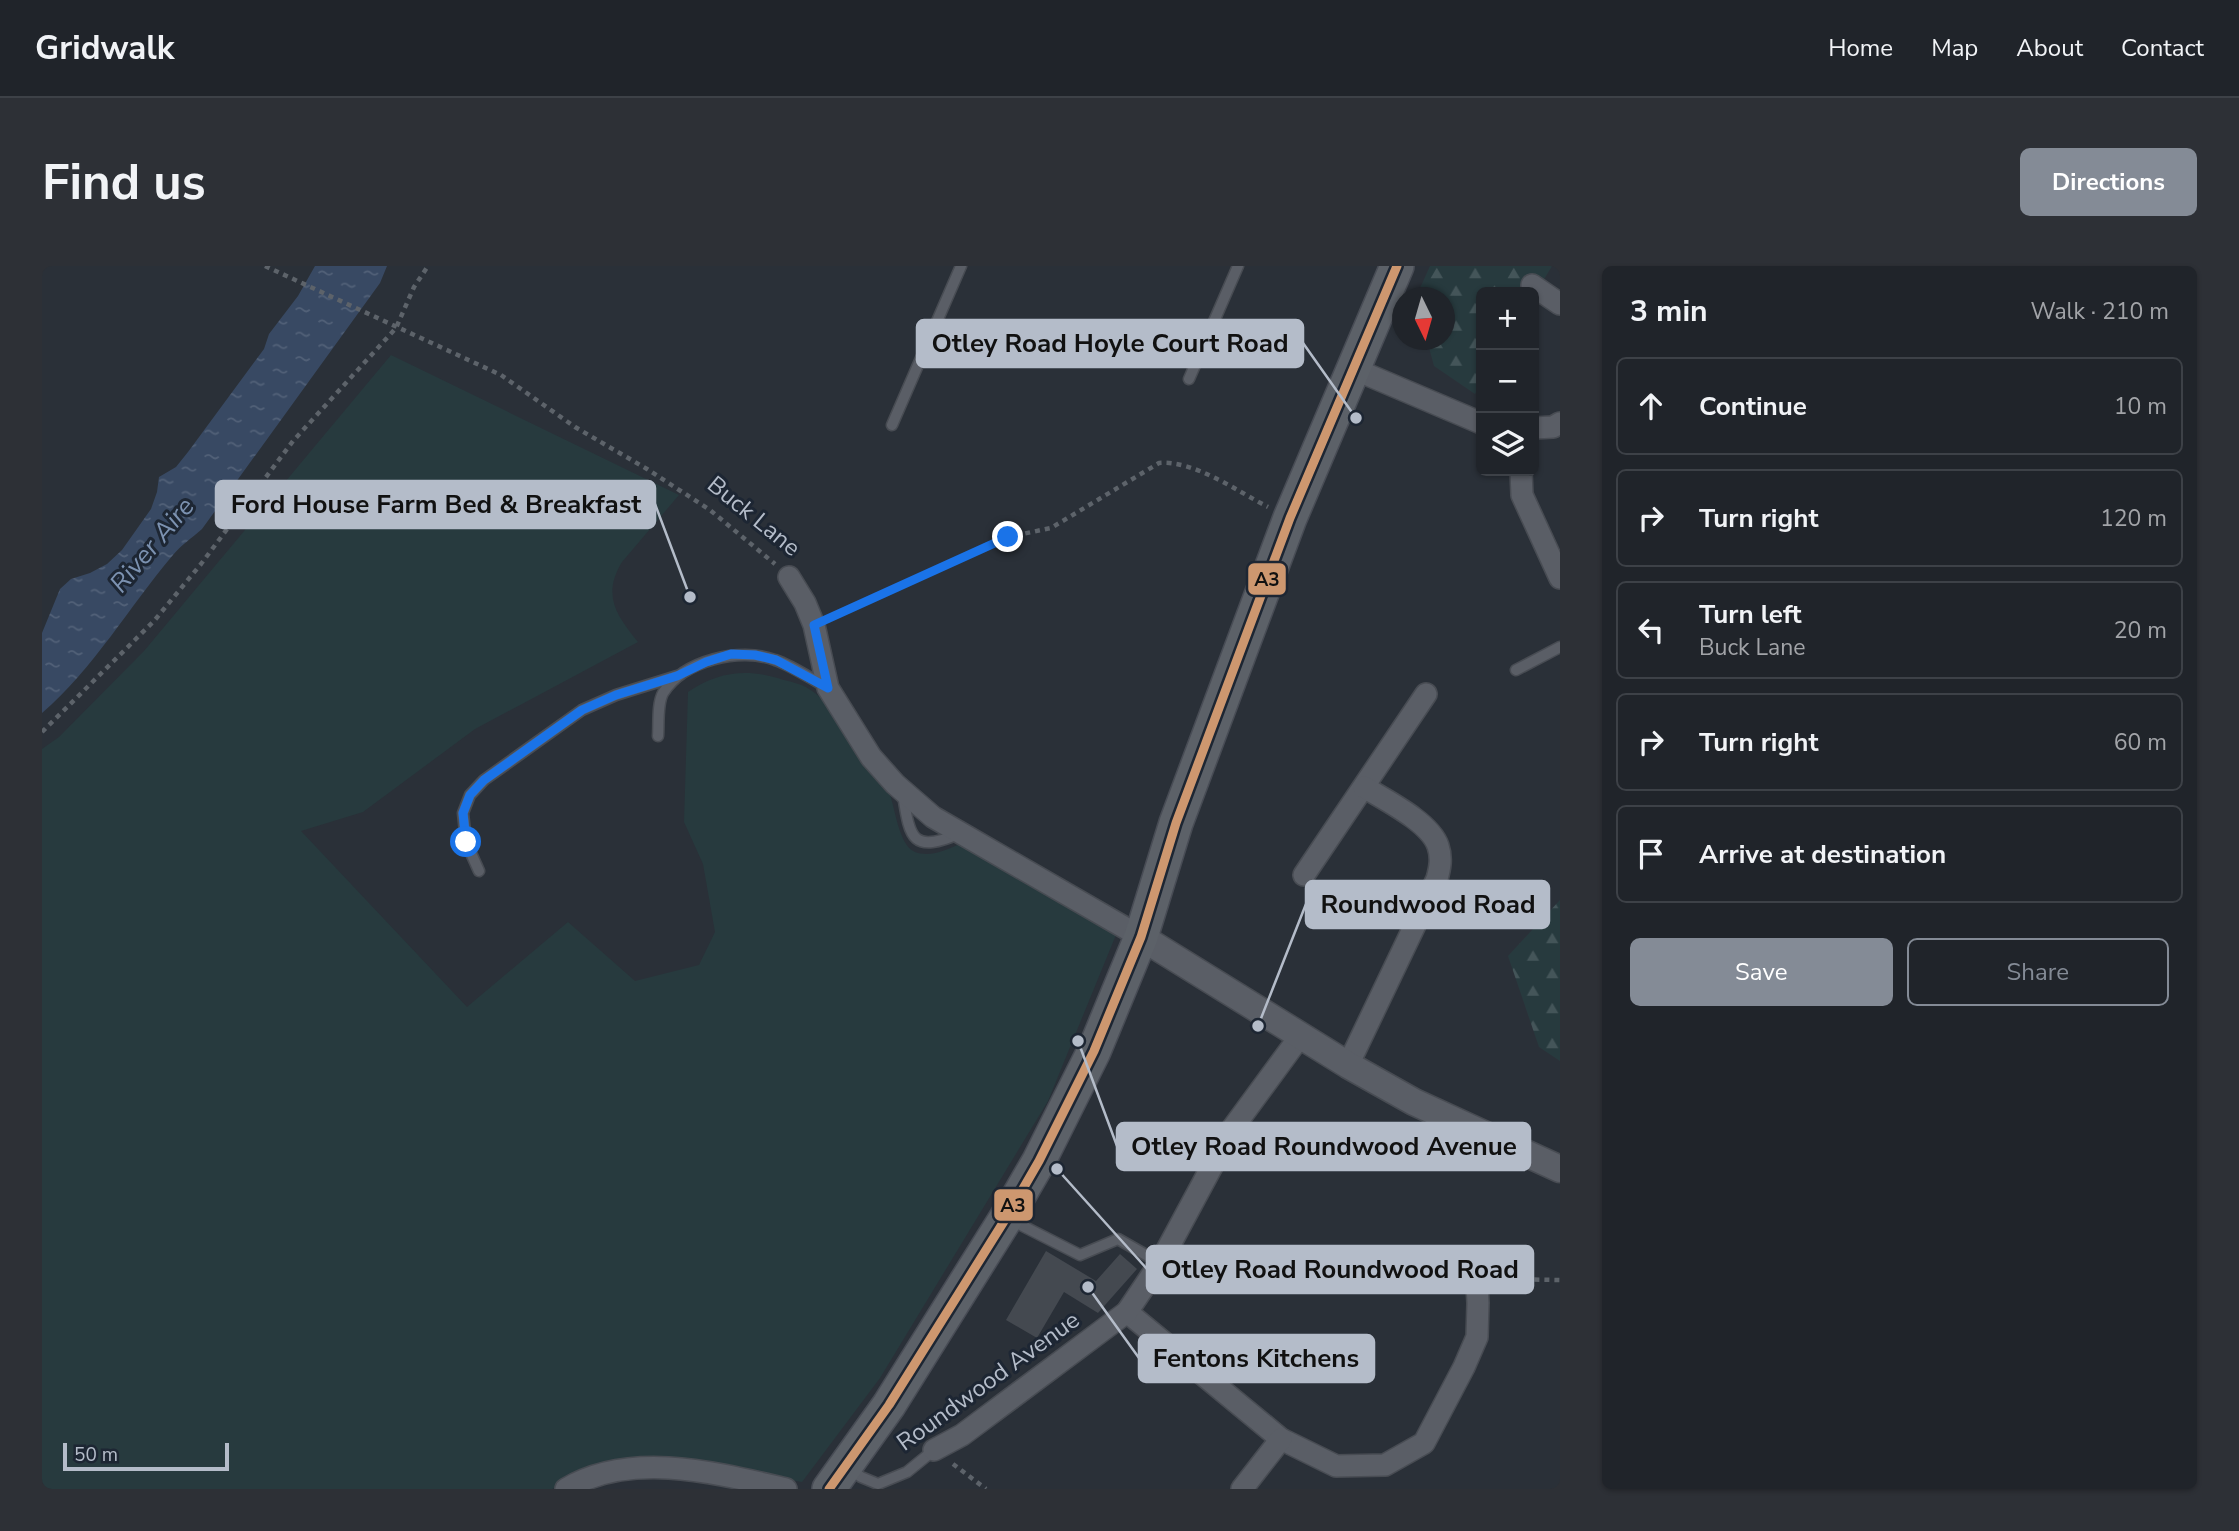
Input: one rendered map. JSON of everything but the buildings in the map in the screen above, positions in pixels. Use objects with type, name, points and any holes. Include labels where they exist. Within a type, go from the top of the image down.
[{"type":"main road","points":[[837,1477],[895,1395],[1006,1218],[1039,1161],[1094,1051],[1141,937],[1176,823],[1290,518],[1397,266]]},
{"type":"street","points":[[1532,285],[1560,304]]},
{"type":"street","points":[[1354,369],[1476,421]]},
{"type":"street","points":[[1539,428],[1553,427],[1560,423]]},
{"type":"street","points":[[1521,476],[1522,495],[1560,578]]},
{"type":"street","name":"Buck Lane","points":[[789,577],[805,603],[814,625],[828,688],[871,757],[903,791],[933,817],[1141,937]]},
{"type":"street","points":[[1304,875],[1426,694]]},
{"type":"street","points":[[1348,1065],[1437,879],[1441,861],[1438,844],[1428,828],[1364,787]]},
{"type":"street","points":[[1141,937],[1348,1065],[1414,1102],[1560,1169]]},
{"type":"street","name":"Roundwood Avenue","points":[[934,1450],[962,1434],[1127,1312],[1160,1263],[1232,1129],[1301,1035]]},
{"type":"street","points":[[1127,1312],[1281,1439],[1336,1466],[1385,1465],[1424,1443],[1464,1367],[1477,1337],[1476,1267]]},
{"type":"street","points":[[1242,1489],[1281,1439]]},
{"type":"street","points":[[566,1489],[580,1481],[626,1468],[670,1469],[743,1479],[786,1489]]},
{"type":"lane","points":[[892,425],[961,266]]},
{"type":"lane","points":[[1189,379],[1238,266]]},
{"type":"lane","points":[[1516,670],[1560,647]]},
{"type":"lane","points":[[479,871],[466,842],[463,813],[470,795],[484,780],[582,710],[731,654],[755,655],[776,660],[828,688]]},
{"type":"lane","points":[[658,736],[662,696],[677,676]]},
{"type":"lane","points":[[1006,1218],[1080,1255],[1118,1239],[1160,1263]]},
{"type":"lane","name":"Roundwood Avenue","points":[[837,1477],[861,1478],[878,1484],[908,1472],[934,1450]]},
{"type":"path","name":"Buck Lane","points":[[265,266],[501,376],[575,427],[710,510],[766,554],[789,577]]},
{"type":"path","points":[[42,732],[154,621],[201,564],[293,441],[396,328],[414,287],[428,266]]},
{"type":"path","points":[[814,625],[1008,537],[1051,528],[1159,463],[1172,462],[1191,467],[1290,518]]},
{"type":"path","points":[[1476,1267],[1502,1279],[1560,1280]]},
{"type":"path","points":[[934,1450],[986,1489]]},
{"type":"green space","points":[[1430,266],[1552,266],[1539,288],[1476,287],[1475,394],[1434,366],[1430,350],[1455,350],[1455,287],[1421,287]]},
{"type":"green space","points":[[391,355],[679,495],[622,562],[616,574],[612,595],[614,604],[623,623],[638,642],[475,729],[363,812],[301,831],[467,1007],[568,922],[635,981],[699,965],[715,932],[703,864],[684,822],[688,692],[711,680],[734,674],[771,676],[797,683],[817,694],[836,715],[882,778],[901,833],[909,848],[915,852],[933,853],[962,843],[1118,930],[1048,1101],[880,1378],[802,1482],[656,1457],[584,1473],[552,1489],[42,1489],[42,749],[59,737],[144,651]]},
{"type":"green space","points":[[1560,900],[1560,1061],[1539,1047],[1508,956]]},
{"type":"water","name":"River Aire","points":[[315,266],[387,266],[380,283],[202,529],[176,551],[95,657],[42,713],[42,633],[60,589],[71,579],[107,564],[122,550],[151,509],[159,477],[176,467],[188,452],[264,349],[269,334],[298,296]]},
{"type":"transit line","name":"A3","points":[[829,1489],[889,1405],[1006,1218],[1039,1161],[1094,1051],[1141,937],[1176,823],[1290,518],[1397,266]]},
{"type":"place","name":"Otley Road Hoyle Court Road","points":[[1356,418]]},
{"type":"place","name":"Ford House Farm Bed & Breakfast","points":[[690,597]]},
{"type":"place","name":"Roundwood Road","points":[[1258,1026]]},
{"type":"place","name":"Otley Road Roundwood Avenue","points":[[1078,1041]]},
{"type":"place","name":"Otley Road Roundwood Road","points":[[1057,1169]]},
{"type":"place","name":"Fentons Kitchens","points":[[1088,1287]]},
{"type":"route","points":[[466,842],[463,813],[470,795],[484,780],[582,710],[731,654],[755,655],[776,660],[828,688],[814,625],[1008,537]]}]
